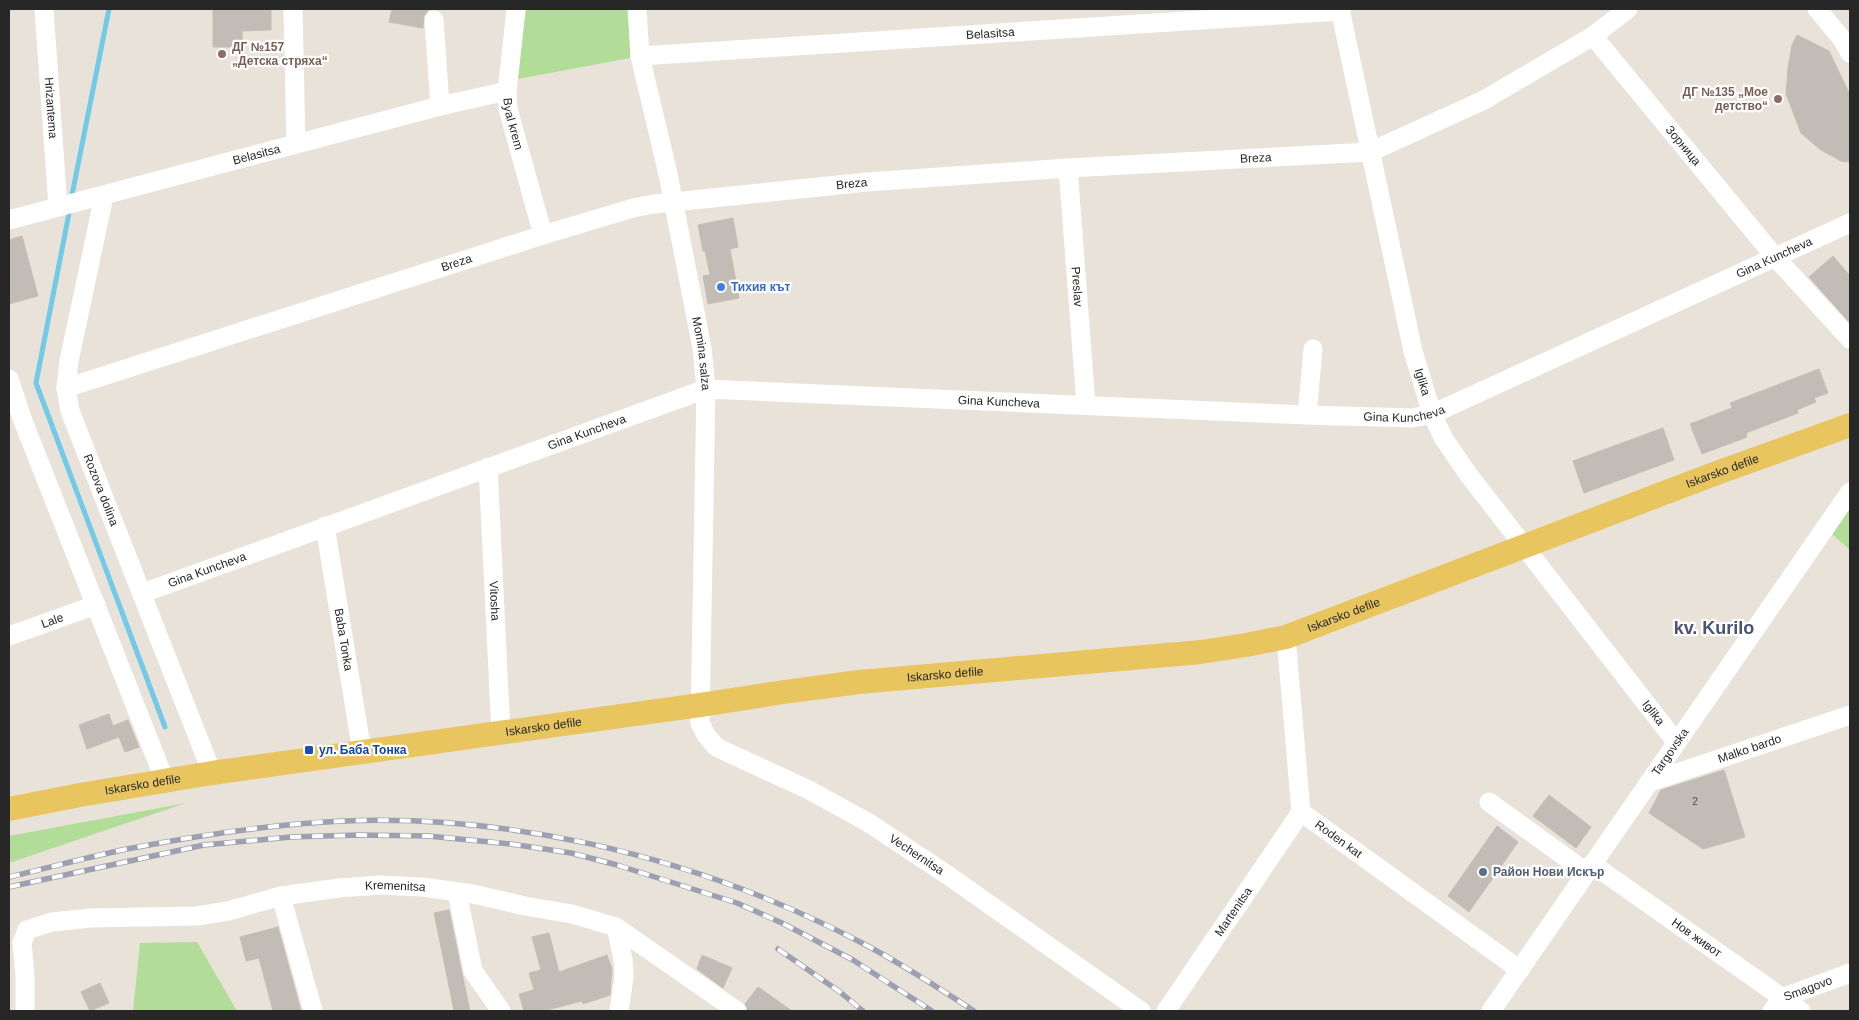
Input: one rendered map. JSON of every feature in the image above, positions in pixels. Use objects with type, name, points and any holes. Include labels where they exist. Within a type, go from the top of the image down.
[{"type":"main road","name":"Iskarsko defile","points":[[9,809],[80,794],[212,773],[501,734],[736,698],[859,682],[1201,652],[1286,637],[1714,474],[1850,425]]},
{"type":"street","name":"Hrizantema","points":[[44,9],[58,207]]},
{"type":"street","points":[[293,9],[296,144]]},
{"type":"street","name":"Byal krem","points":[[516,9],[506,91],[508,109],[543,235]]},
{"type":"street","name":"Momina salza","points":[[637,9],[640,56],[668,174],[702,348],[706,390],[700,705]]},
{"type":"street","name":"Breza","points":[[66,388],[543,235],[633,208],[654,204],[867,182],[1068,168],[1370,152],[1484,100],[1593,36],[1628,9]]},
{"type":"street","points":[[1818,9],[1850,52]]},
{"type":"street","name":"Belasitsa","points":[[640,56],[1340,10]]},
{"type":"street","name":"Iglika","points":[[1340,10],[1413,351],[1432,414],[1444,439],[1468,474],[1676,742]]},
{"type":"street","points":[[434,20],[440,106]]},
{"type":"street","name":"Зорница","points":[[1593,36],[1775,257],[1850,339]]},
{"type":"street","name":"Belasitsa","points":[[9,220],[440,106],[506,91]]},
{"type":"street","name":"Preslav","points":[[1068,168],[1086,405]]},
{"type":"street","name":"Rozova dolina","points":[[104,196],[69,361],[66,388],[70,411],[212,773]]},
{"type":"street","name":"Gina Kuncheva","points":[[143,593],[488,467],[706,390],[1307,415],[1412,418],[1432,414],[1850,223]]},
{"type":"street","points":[[1307,415],[1313,349]]},
{"type":"street","points":[[9,379],[23,421],[165,781]]},
{"type":"street","name":"Vitosha","points":[[488,467],[501,734]]},
{"type":"street","name":"Targovska","points":[[1491,1011],[1850,492]]},
{"type":"street","name":"Baba Tonka","points":[[325,526],[362,752]]},
{"type":"street","name":"Lale","points":[[9,636],[96,605]]},
{"type":"street","points":[[1286,637],[1301,812]]},
{"type":"street","name":"Vechernitsa","points":[[700,705],[700,724],[706,736],[716,747],[809,790],[869,823],[957,882],[1141,1011]]},
{"type":"street","name":"Malko bardo","points":[[1650,782],[1850,715]]},
{"type":"street","name":"Нов живот","points":[[1489,802],[1589,868],[1777,1004],[1801,1011]]},
{"type":"street","name":"Roden kat","points":[[1301,812],[1520,970]]},
{"type":"street","name":"Martenitsa","points":[[1166,1011],[1301,812]]},
{"type":"street","name":"Kremenitsa","points":[[25,1011],[26,976],[22,943],[27,930],[52,922],[91,918],[197,916],[228,911],[281,896],[339,888],[380,885],[422,887],[457,892],[572,914],[616,927],[737,1011]]},
{"type":"street","points":[[457,892],[473,971],[501,1011]]},
{"type":"street","points":[[281,896],[313,1011]]},
{"type":"street","points":[[616,927],[623,959],[624,977],[619,1011]]},
{"type":"street","name":"Smagovo","points":[[1777,1004],[1850,973]]},
{"type":"green space","points":[[526,9],[630,9],[630,58],[518,79]]},
{"type":"green space","points":[[1850,508],[1850,550],[1832,534]]},
{"type":"green space","points":[[186,803],[9,863],[9,836]]},
{"type":"green space","points":[[197,942],[237,1011],[133,1011],[140,943]]},
{"type":"building","points":[[213,9],[271,9],[271,30],[242,31],[243,47],[213,47]]},
{"type":"building","points":[[392,9],[429,9],[424,16],[423,28],[389,22]]},
{"type":"building","points":[[1797,35],[1829,51],[1850,95],[1850,162],[1841,161],[1821,150],[1801,133],[1786,94],[1792,45]]},
{"type":"building","name":"Тихия кът","points":[[733,218],[738,247],[730,249],[739,298],[708,304],[703,276],[710,275],[698,225]]},
{"type":"building","points":[[22,236],[38,296],[9,304],[9,240]]},
{"type":"building","points":[[1833,256],[1850,276],[1850,323],[1809,277]]},
{"type":"building","points":[[1819,369],[1828,393],[1814,398],[1816,402],[1797,410],[1798,413],[1746,433],[1747,437],[1702,454],[1690,424],[1732,408],[1730,403]]},
{"type":"building","points":[[1663,428],[1674,460],[1584,493],[1573,461]]},
{"type":"building","points":[[109,714],[113,726],[128,720],[139,747],[125,752],[119,737],[87,749],[79,725]]},
{"type":"building","points":[[1724,770],[1745,837],[1703,849],[1649,813],[1661,790]]},
{"type":"building","points":[[1549,795],[1591,827],[1576,848],[1533,816]]},
{"type":"building","points":[[1497,826],[1518,842],[1469,912],[1448,896]]},
{"type":"building","points":[[449,910],[470,1011],[454,1011],[434,913]]},
{"type":"building","points":[[278,927],[301,1011],[273,1011],[259,958],[246,961],[240,937]]},
{"type":"building","points":[[549,933],[559,972],[607,955],[612,969],[610,995],[583,1004],[582,1001],[543,1011],[524,1011],[519,994],[534,990],[529,973],[541,970],[532,937]]},
{"type":"building","points":[[702,955],[732,968],[723,988],[697,969]]},
{"type":"building","points":[[100,983],[109,1003],[90,1011],[81,992]]},
{"type":"building","points":[[758,987],[792,1011],[748,1011],[745,1004]]},
{"type":"waterway","points":[[71,200],[109,9]]},
{"type":"waterway","points":[[70,208],[36,383],[165,727]]},
{"type":"railway","points":[[9,877],[148,845],[234,831],[298,824],[370,820],[443,822],[516,830],[588,843],[659,861],[729,884],[797,912],[862,943],[905,967],[974,1011]]},
{"type":"railway","points":[[9,887],[204,845],[291,837],[358,835],[428,836],[511,844],[571,853],[617,865],[737,903],[782,923],[853,960],[932,1011]]},
{"type":"railway","points":[[778,949],[840,992],[863,1011]]},
{"type":"place","name":"ДГ №157 „Детска стряха“","points":[[222,54]]},
{"type":"place","name":"ДГ №135 „Мое детство“","points":[[1778,99]]},
{"type":"place","name":"Тихия кът","points":[[721,287]]},
{"type":"place","name":"ул. Баба Тонка","points":[[309,750]]},
{"type":"place","name":"Район Нови Искър","points":[[1483,872]]},
{"type":"district","name":"kv. Kurilo","points":[[1714,628]]}]
